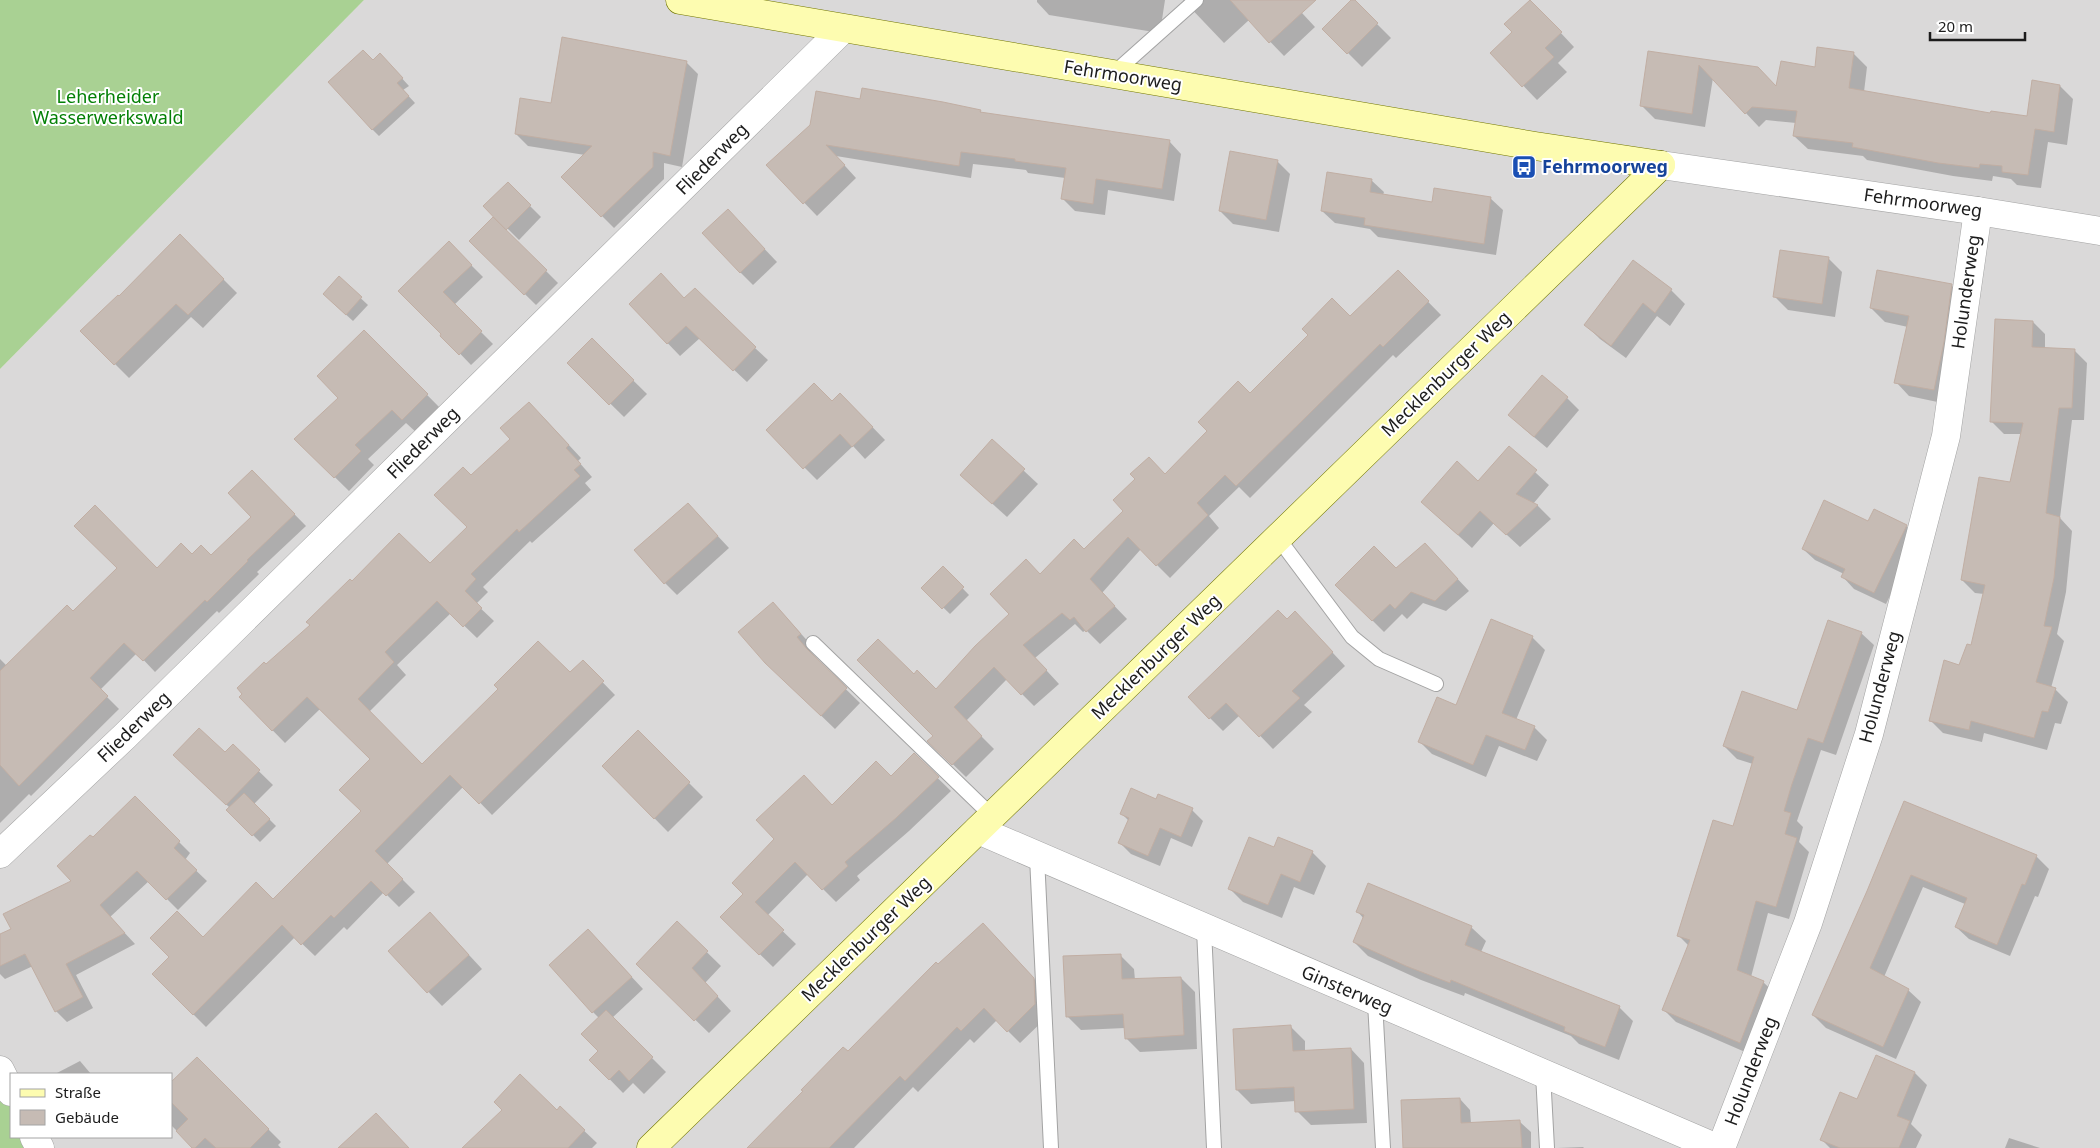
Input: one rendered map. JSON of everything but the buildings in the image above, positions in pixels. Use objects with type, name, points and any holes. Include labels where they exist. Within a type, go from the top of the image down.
[{"type":"street","name":"Fehrmoorweg","points":[[680,0],[1535,146],[1978,210],[2100,231]]},
{"type":"street","name":"Fliederweg","points":[[0,854],[125,736],[843,29]]},
{"type":"street","name":"Mecklenburger Weg","points":[[651,1148],[1661,165]]},
{"type":"street","name":"Holunderweg","points":[[1721,1148],[1808,923],[1869,734],[1946,436],[1978,210]]},
{"type":"street","name":"Ginsterweg","points":[[985,823],[1037,857],[1717,1148]]},
{"type":"street","points":[[0,1070],[10,1090]]},
{"type":"lane","points":[[1113,74],[1196,0]]},
{"type":"lane","points":[[1278,538],[1352,637],[1380,659],[1436,684]]},
{"type":"lane","points":[[813,643],[985,823]]},
{"type":"lane","points":[[1037,857],[1051,1148]]},
{"type":"lane","points":[[1204,929],[1214,1148]]},
{"type":"lane","points":[[1375,1002],[1383,1148]]},
{"type":"lane","points":[[1543,1074],[1547,1148]]},
{"type":"shaded area","points":[[364,0],[2100,0],[2100,1148],[43,1148],[38,1138],[172,1138],[172,1073],[10,1073],[0,1062],[0,369]]},
{"type":"green space","name":"Leherheider Wasserwerkswald","points":[[0,0],[364,0],[0,369]]},
{"type":"green space","points":[[0,1062],[10,1082],[10,1138],[38,1138],[43,1148],[0,1148]]},
{"type":"place","name":"Fehrmoorweg","points":[[1524,167]]}]
